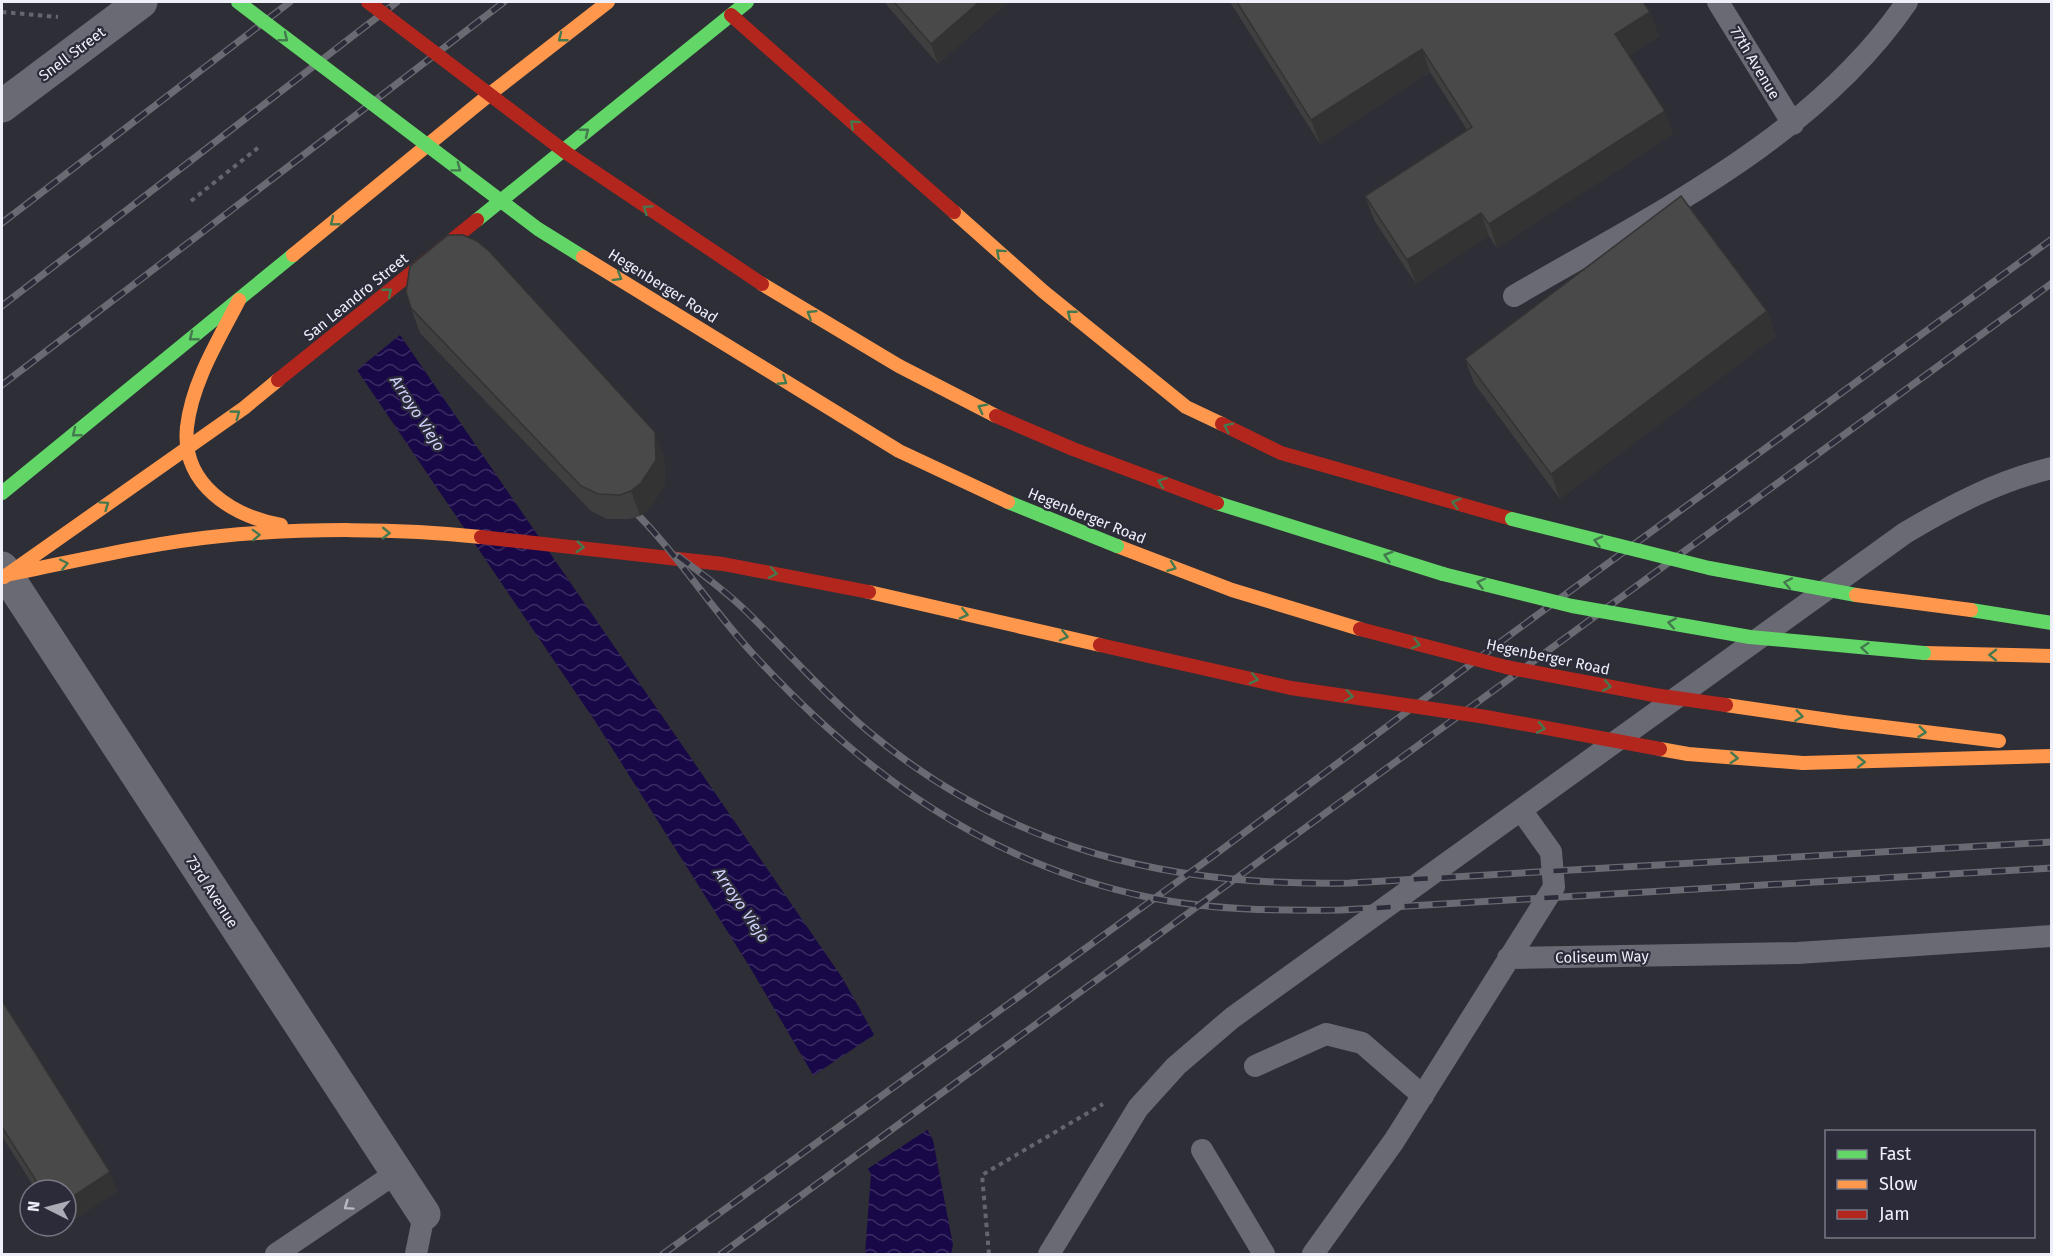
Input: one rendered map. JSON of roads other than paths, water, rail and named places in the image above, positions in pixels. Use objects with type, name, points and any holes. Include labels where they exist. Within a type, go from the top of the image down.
[{"type":"main road","name":"Hegenberger Road","points":[[238,2],[538,229],[793,388],[899,451],[1004,501],[1232,590],[1360,629],[1506,667],[1654,695],[1843,722],[2052,747]]},
{"type":"main road","points":[[368,2],[452,70],[585,167],[714,255],[825,323],[927,380],[1026,430],[1217,503],[1443,574],[1572,606],[1750,637],[1924,653],[2052,656]]},
{"type":"main road","points":[[2,494],[238,300],[608,2]]},
{"type":"main road","name":"San Leandro Street","points":[[3,574],[188,448],[296,367],[727,12],[747,2]]},
{"type":"main road","points":[[727,12],[1044,292],[1186,406],[1281,453],[1512,519],[1709,568],[1840,593],[2052,623]]},
{"type":"main road","points":[[238,300],[210,357],[187,425],[188,448],[194,468],[205,489],[225,506],[248,517],[274,524],[327,532]]},
{"type":"main road","points":[[3,574],[184,540],[327,532],[451,534],[723,564],[833,584],[1291,688],[1486,717],[1688,754],[1803,763],[2052,756]]},
{"type":"street","name":"Snell Street","points":[[2,106],[141,2]]},
{"type":"street","name":"73rd Avenue","points":[[3,574],[424,1215]]},
{"type":"lane","name":"77th Avenue","points":[[1718,2],[1793,124]]},
{"type":"lane","points":[[1514,296],[1695,190],[1793,124],[1885,33],[1907,2]]},
{"type":"lane","points":[[1049,1254],[1138,1108],[1176,1066],[1232,1018],[1905,533],[1965,497],[2024,474],[2052,468]]},
{"type":"lane","points":[[1313,1254],[1394,1141],[1554,887],[1551,852],[1521,810]]},
{"type":"lane","name":"Coliseum Way","points":[[1508,958],[1798,953],[2052,936]]},
{"type":"lane","points":[[1255,1066],[1326,1034],[1362,1043],[1422,1096]]},
{"type":"lane","points":[[1202,1150],[1264,1254]]},
{"type":"lane","points":[[276,1254],[396,1173]]},
{"type":"lane","points":[[416,1254],[424,1215]]},
{"type":"water","name":"Arroyo Viejo","points":[[400,335],[843,979],[933,1140],[953,1245],[951,1254],[865,1254],[871,1174],[751,969],[595,721],[357,370]]},
{"type":"railway","points":[[2,223],[290,2]]},
{"type":"railway","points":[[2,306],[397,2]]},
{"type":"railway","points":[[2,385],[504,2]]},
{"type":"railway","points":[[663,1254],[1213,856],[1514,632],[2052,239]]},
{"type":"railway","points":[[721,1254],[2052,283]]},
{"type":"railway","points":[[628,505],[677,559],[753,654],[838,737],[883,774],[930,807],[980,837],[1088,882],[1147,897],[1195,905],[1243,909],[1341,910],[2052,868]]},
{"type":"railway","points":[[678,556],[745,610],[852,717],[922,772],[978,806],[1035,832],[1094,853],[1155,868],[1218,878],[1350,883],[2052,842]]}]
